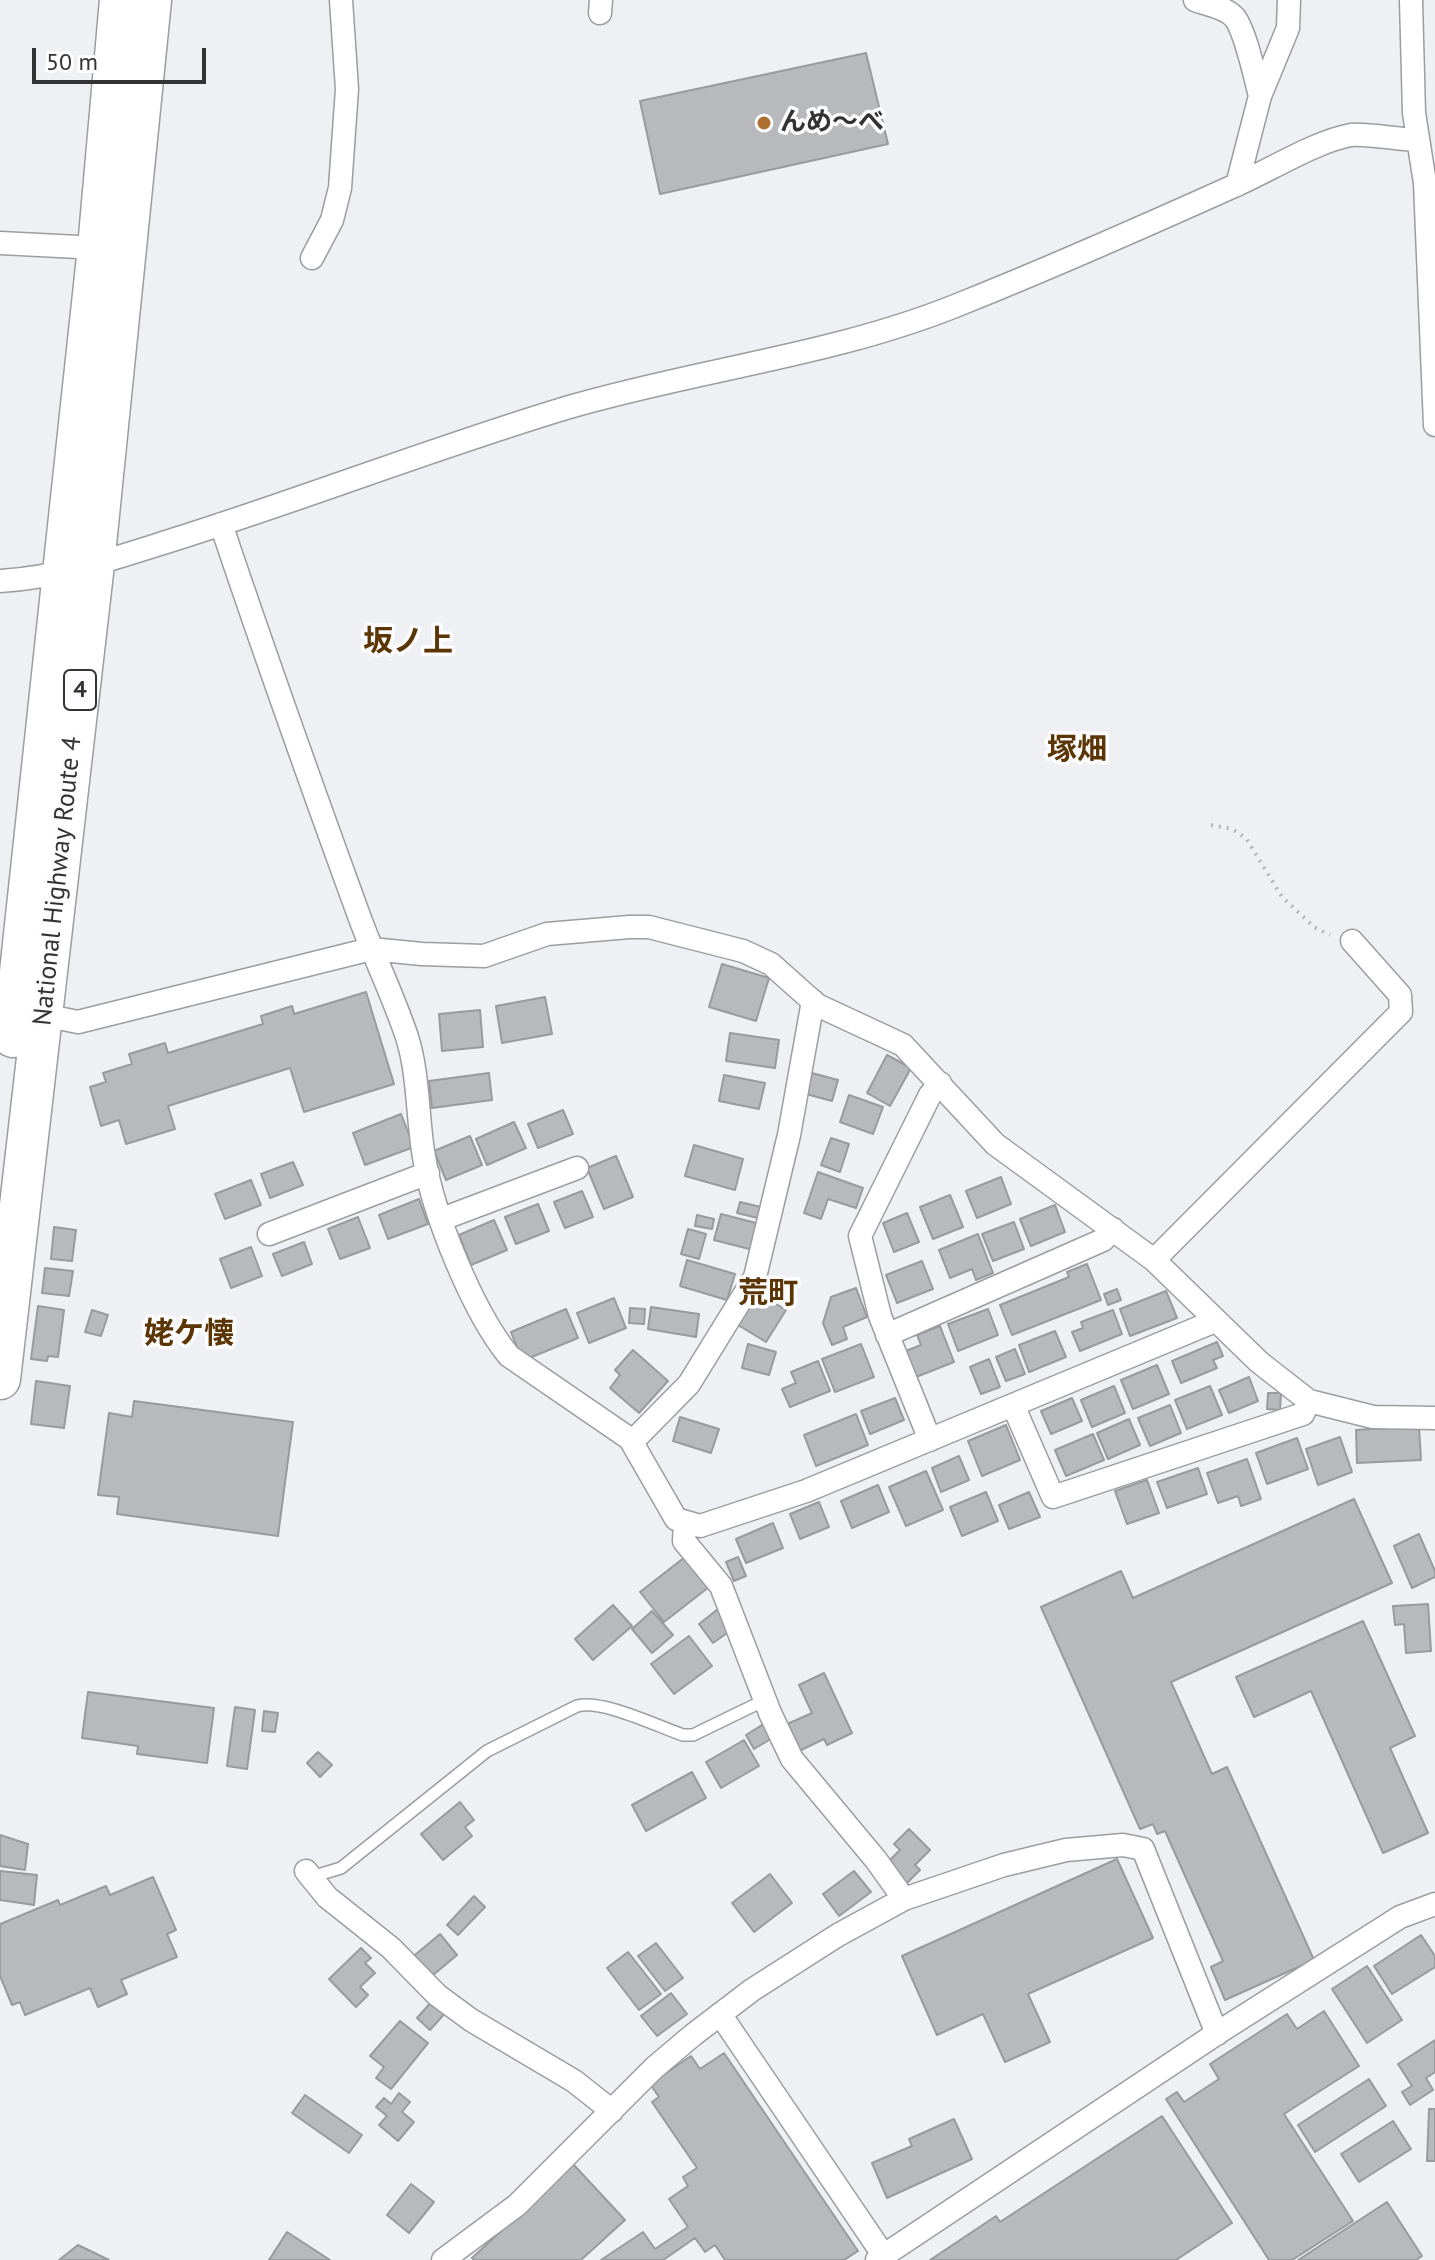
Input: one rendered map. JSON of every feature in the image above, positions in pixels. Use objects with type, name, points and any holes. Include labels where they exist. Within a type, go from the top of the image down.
[{"type":"highway","name":"National Highway Route 4","points":[[0,1379],[43,1015],[78,568],[98,248],[120,0]]},
{"type":"highway","name":"National Highway Route 4","points":[[0,1152],[6,1051],[78,568],[151,0]]},
{"type":"street","points":[[312,258],[332,220],[340,188],[347,89],[341,0]]},
{"type":"street","points":[[1195,0],[1234,17],[1249,53],[1260,96]]},
{"type":"street","points":[[1237,185],[1260,96],[1288,28],[1289,0]]},
{"type":"street","points":[[1411,0],[1414,113],[1425,183],[1435,425]]},
{"type":"street","points":[[0,581],[38,579],[78,568],[221,524],[566,408],[858,336],[962,304],[1237,185],[1321,145],[1352,135],[1418,140]]},
{"type":"street","points":[[0,243],[98,248]]},
{"type":"street","points":[[221,524],[282,705],[413,1057],[428,1173],[465,1279],[496,1341],[509,1356],[622,1432],[632,1442],[676,1519],[700,1526],[806,1491],[1215,1321]]},
{"type":"street","points":[[43,1015],[78,1022],[371,949],[484,956],[547,934],[649,927],[743,951],[771,964],[813,1001],[903,1045],[995,1144],[1154,1260],[1259,1362],[1309,1401],[1373,1417],[1435,1418]]},
{"type":"street","points":[[1154,1260],[1401,1012],[1400,995],[1352,941]]},
{"type":"street","points":[[632,1442],[689,1384],[755,1277],[789,1135],[813,1001]]},
{"type":"street","points":[[930,1440],[887,1335],[860,1236],[930,1095],[940,1083]]},
{"type":"street","points":[[442,1219],[577,1168]]},
{"type":"street","points":[[269,1234],[428,1173]]},
{"type":"street","points":[[887,1335],[1103,1240],[1113,1229]]},
{"type":"street","points":[[1013,1405],[1053,1497],[1303,1414],[1309,1401]]},
{"type":"street","points":[[685,1522],[684,1541],[721,1586],[765,1700],[792,1759],[876,1860],[904,1899]]},
{"type":"street","points":[[443,2260],[517,2205],[654,2068],[720,2014],[787,1966],[904,1899],[1043,1854],[1123,1845],[1143,1849],[1217,2034]]},
{"type":"street","points":[[308,1874],[327,1897],[391,1948],[437,1995],[471,2020],[574,2081],[612,2111]]},
{"type":"street","points":[[720,2014],[881,2258],[1217,2034],[1400,1917],[1435,1904]]},
{"type":"lane","points":[[308,1874],[341,1868],[487,1751],[577,1706],[585,1704],[609,1709],[683,1735],[693,1735],[765,1700]]},
{"type":"path","points":[[1211,825],[1232,829],[1246,838],[1282,897],[1314,927],[1352,941]]},
{"type":"building","name":"んめ～べ","points":[[866,53],[888,144],[660,194],[640,101]]},
{"type":"building","points":[[722,964],[769,978],[756,1021],[709,1007]]},
{"type":"building","points":[[366,992],[394,1084],[304,1112],[290,1068],[168,1106],[175,1129],[126,1144],[119,1120],[101,1126],[90,1087],[106,1082],[103,1073],[132,1064],[129,1054],[165,1043],[168,1053],[263,1024],[261,1016],[292,1006],[294,1014]]},
{"type":"building","points":[[545,997],[552,1034],[502,1043],[496,1006]]},
{"type":"building","points":[[480,1010],[483,1047],[442,1051],[439,1014]]},
{"type":"building","points":[[730,1033],[779,1040],[775,1068],[726,1061]]},
{"type":"building","points":[[887,1055],[911,1068],[890,1106],[867,1093]]},
{"type":"building","points":[[489,1073],[492,1100],[432,1108],[429,1081]]},
{"type":"building","points":[[812,1073],[838,1080],[832,1101],[806,1094]]},
{"type":"building","points":[[724,1075],[765,1083],[759,1109],[719,1101]]},
{"type":"building","points":[[849,1095],[883,1107],[873,1134],[840,1122]]},
{"type":"building","points":[[563,1110],[573,1134],[538,1148],[528,1124]]},
{"type":"building","points":[[401,1114],[414,1147],[365,1165],[353,1133]]},
{"type":"building","points":[[514,1122],[526,1148],[487,1165],[476,1139]]},
{"type":"building","points":[[470,1136],[482,1165],[446,1180],[434,1151]]},
{"type":"building","points":[[831,1138],[849,1144],[840,1172],[821,1165]]},
{"type":"building","points":[[694,1145],[743,1159],[735,1190],[685,1176]]},
{"type":"building","points":[[616,1156],[633,1197],[604,1209],[587,1168]]},
{"type":"building","points":[[293,1162],[303,1185],[270,1198],[261,1174]]},
{"type":"building","points":[[818,1172],[863,1188],[856,1208],[828,1199],[821,1219],[804,1213]]},
{"type":"building","points":[[1001,1177],[1011,1204],[977,1218],[966,1191]]},
{"type":"building","points":[[251,1180],[261,1205],[225,1219],[215,1194]]},
{"type":"building","points":[[582,1191],[593,1217],[565,1228],[554,1202]]},
{"type":"building","points":[[950,1195],[963,1227],[933,1239],[920,1207]]},
{"type":"building","points":[[419,1199],[428,1224],[388,1239],[379,1215]]},
{"type":"building","points":[[740,1202],[765,1208],[762,1219],[737,1213]]},
{"type":"building","points":[[538,1204],[549,1231],[516,1244],[505,1217]]},
{"type":"building","points":[[1055,1205],[1065,1232],[1031,1246],[1020,1219]]},
{"type":"building","points":[[907,1213],[919,1242],[894,1252],[883,1223]]},
{"type":"building","points":[[721,1214],[760,1224],[753,1250],[714,1240]]},
{"type":"building","points":[[697,1215],[714,1219],[712,1229],[695,1226]]},
{"type":"building","points":[[358,1217],[370,1248],[340,1259],[328,1229]]},
{"type":"building","points":[[494,1220],[507,1250],[471,1265],[459,1235]]},
{"type":"building","points":[[1014,1222],[1024,1249],[993,1261],[982,1234]]},
{"type":"building","points":[[54,1227],[76,1230],[72,1261],[51,1259]]},
{"type":"building","points":[[688,1229],[706,1234],[699,1259],[681,1254]]},
{"type":"building","points":[[978,1234],[993,1273],[976,1280],[972,1269],[950,1278],[939,1250]]},
{"type":"building","points":[[304,1242],[312,1264],[282,1276],[273,1254]]},
{"type":"building","points":[[251,1247],[262,1276],[231,1288],[220,1259]]},
{"type":"building","points":[[687,1260],[735,1274],[727,1300],[680,1286]]},
{"type":"building","points":[[922,1261],[933,1289],[897,1303],[886,1275]]},
{"type":"building","points":[[1087,1264],[1101,1300],[1012,1335],[1000,1305],[1069,1277],[1067,1272]]},
{"type":"building","points":[[45,1268],[73,1271],[69,1296],[42,1293]]},
{"type":"building","points":[[761,1287],[775,1295],[771,1301],[786,1310],[766,1342],[738,1325]]},
{"type":"building","points":[[856,1288],[867,1317],[843,1327],[847,1339],[832,1345],[823,1323],[831,1297]]},
{"type":"building","points":[[1117,1289],[1121,1300],[1108,1305],[1104,1294]]},
{"type":"building","points":[[1166,1291],[1177,1318],[1130,1336],[1120,1309]]},
{"type":"building","points":[[614,1298],[626,1328],[589,1343],[577,1313]]},
{"type":"building","points":[[38,1306],[64,1310],[58,1357],[48,1356],[47,1361],[31,1359]]},
{"type":"building","points":[[651,1307],[699,1314],[696,1337],[648,1329]]},
{"type":"building","points":[[630,1308],[645,1309],[644,1324],[629,1323]]},
{"type":"building","points":[[566,1309],[578,1338],[522,1361],[511,1332]]},
{"type":"building","points":[[988,1309],[998,1335],[958,1351],[948,1324]]},
{"type":"building","points":[[92,1310],[108,1315],[101,1336],[85,1332]]},
{"type":"building","points":[[1113,1310],[1122,1334],[1080,1351],[1072,1332],[1083,1328],[1081,1322]]},
{"type":"building","points":[[940,1326],[954,1362],[916,1377],[906,1351],[921,1345],[917,1335]]},
{"type":"building","points":[[1055,1331],[1066,1357],[1029,1372],[1019,1345]]},
{"type":"building","points":[[1217,1342],[1223,1356],[1213,1360],[1217,1368],[1181,1383],[1172,1361]]},
{"type":"building","points":[[748,1344],[776,1352],[769,1375],[742,1368]]},
{"type":"building","points":[[861,1344],[874,1377],[835,1392],[822,1359]]},
{"type":"building","points":[[1015,1349],[1025,1374],[1006,1381],[996,1357]]},
{"type":"building","points":[[633,1350],[668,1381],[639,1413],[610,1388],[620,1375],[615,1370]]},
{"type":"building","points":[[989,1359],[1000,1387],[981,1394],[970,1367]]},
{"type":"building","points":[[818,1361],[830,1391],[790,1407],[782,1389],[796,1383],[791,1372]]},
{"type":"building","points":[[1157,1365],[1169,1394],[1133,1409],[1121,1380]]},
{"type":"building","points":[[1249,1377],[1258,1401],[1229,1413],[1219,1390]]},
{"type":"building","points":[[36,1381],[70,1386],[64,1428],[31,1424]]},
{"type":"building","points":[[1114,1386],[1125,1413],[1092,1427],[1081,1400]]},
{"type":"building","points":[[1210,1386],[1222,1415],[1187,1429],[1175,1400]]},
{"type":"building","points":[[1268,1393],[1281,1393],[1280,1410],[1267,1409]]},
{"type":"building","points":[[895,1398],[904,1420],[870,1434],[861,1411]]},
{"type":"building","points":[[1072,1398],[1082,1421],[1051,1434],[1041,1411]]},
{"type":"building","points":[[134,1401],[293,1422],[278,1536],[117,1514],[119,1497],[98,1495],[109,1413],[132,1417]]},
{"type":"building","points":[[1170,1405],[1181,1433],[1150,1446],[1138,1418]]},
{"type":"building","points":[[856,1414],[868,1445],[816,1466],[804,1435]]},
{"type":"building","points":[[680,1417],[719,1429],[711,1453],[673,1441]]},
{"type":"building","points":[[1129,1419],[1140,1445],[1108,1459],[1097,1433]]},
{"type":"building","points":[[1006,1425],[1020,1460],[982,1476],[968,1441]]},
{"type":"building","points":[[1419,1426],[1421,1460],[1357,1463],[1356,1430]]},
{"type":"building","points":[[1093,1434],[1104,1460],[1066,1476],[1055,1450]]},
{"type":"building","points":[[1340,1437],[1352,1472],[1318,1485],[1306,1449]]},
{"type":"building","points":[[1297,1438],[1308,1469],[1267,1484],[1256,1453]]},
{"type":"building","points":[[959,1456],[969,1480],[941,1492],[932,1468]]},
{"type":"building","points":[[1247,1459],[1261,1499],[1241,1506],[1238,1496],[1218,1503],[1207,1473]]},
{"type":"building","points":[[1198,1468],[1207,1494],[1167,1508],[1157,1482]]},
{"type":"building","points":[[926,1471],[943,1510],[906,1526],[889,1487]]},
{"type":"building","points":[[1147,1480],[1159,1513],[1127,1524],[1115,1491]]},
{"type":"building","points":[[878,1485],[889,1512],[852,1528],[841,1501]]},
{"type":"building","points":[[986,1492],[998,1521],[962,1536],[950,1507]]},
{"type":"building","points":[[1029,1492],[1040,1517],[1009,1529],[999,1505]]},
{"type":"building","points":[[1354,1499],[1392,1583],[1171,1682],[1212,1774],[1227,1767],[1314,1960],[1225,2000],[1211,1967],[1223,1961],[1165,1831],[1157,1834],[1153,1824],[1140,1829],[1041,1607],[1121,1571],[1133,1598]]},
{"type":"building","points":[[819,1502],[829,1527],[800,1539],[790,1514]]},
{"type":"building","points":[[773,1523],[783,1548],[746,1563],[736,1539]]},
{"type":"building","points":[[1419,1534],[1435,1577],[1412,1588],[1394,1546]]},
{"type":"building","points":[[685,1557],[709,1587],[664,1622],[640,1592]]},
{"type":"building","points":[[738,1557],[746,1576],[734,1581],[726,1562]]},
{"type":"building","points":[[1428,1604],[1431,1651],[1406,1653],[1404,1624],[1395,1625],[1393,1606]]},
{"type":"building","points":[[613,1605],[632,1626],[593,1660],[575,1639]]},
{"type":"building","points":[[718,1609],[733,1629],[713,1643],[699,1624]]},
{"type":"building","points":[[652,1611],[673,1635],[652,1653],[632,1629]]},
{"type":"building","points":[[1363,1621],[1415,1736],[1390,1748],[1428,1833],[1383,1853],[1311,1691],[1254,1717],[1236,1677]]},
{"type":"building","points":[[689,1636],[712,1666],[674,1694],[651,1664]]},
{"type":"building","points":[[824,1673],[852,1733],[827,1745],[824,1739],[797,1752],[785,1725],[812,1713],[799,1685]]},
{"type":"building","points":[[88,1692],[214,1708],[207,1763],[137,1754],[138,1746],[82,1738]]},
{"type":"building","points":[[235,1707],[255,1710],[247,1769],[227,1766]]},
{"type":"building","points":[[264,1711],[278,1713],[275,1732],[262,1731]]},
{"type":"building","points":[[765,1723],[774,1737],[754,1749],[746,1735]]},
{"type":"building","points":[[744,1740],[759,1766],[721,1788],[706,1762]]},
{"type":"building","points":[[318,1752],[332,1765],[320,1777],[307,1763]]},
{"type":"building","points":[[692,1772],[706,1798],[646,1831],[632,1805]]},
{"type":"building","points":[[460,1802],[474,1820],[465,1827],[472,1836],[443,1860],[421,1834]]},
{"type":"building","points":[[909,1829],[930,1850],[915,1865],[920,1870],[906,1884],[886,1864],[900,1850],[894,1844]]},
{"type":"building","points":[[0,1835],[28,1844],[25,1870],[0,1866]]},
{"type":"building","points":[[1117,1859],[1153,1938],[1028,1994],[1050,2042],[1005,2062],[983,2014],[937,2035],[902,1956]]},
{"type":"building","points":[[0,1871],[37,1875],[34,1905],[0,1900]]},
{"type":"building","points":[[854,1871],[871,1892],[839,1916],[823,1894]]},
{"type":"building","points":[[770,1874],[792,1903],[754,1932],[732,1903]]},
{"type":"building","points":[[153,1877],[176,1930],[167,1934],[177,1957],[121,1980],[127,1994],[98,2007],[90,1988],[25,2015],[20,2002],[12,2005],[0,1976],[0,1924],[58,1900],[60,1905],[106,1886],[110,1895]]},
{"type":"building","points":[[474,1896],[485,1907],[458,1935],[447,1925]]},
{"type":"building","points":[[440,1934],[457,1955],[426,1981],[409,1960]]},
{"type":"building","points":[[1421,1935],[1435,1956],[1435,1967],[1392,1994],[1374,1966]]},
{"type":"building","points":[[656,1943],[683,1978],[665,1991],[638,1956]]},
{"type":"building","points":[[361,1948],[371,1958],[365,1963],[375,1973],[360,1987],[368,1995],[356,2007],[329,1979]]},
{"type":"building","points":[[628,1952],[661,1994],[639,2010],[607,1968]]},
{"type":"building","points":[[1367,1966],[1402,2020],[1367,2043],[1332,1989]]},
{"type":"building","points":[[671,1993],[687,2014],[657,2036],[641,2016]]},
{"type":"building","points":[[433,2000],[446,2012],[430,2030],[417,2018]]},
{"type":"building","points":[[1324,2011],[1359,2066],[1284,2114],[1353,2221],[1292,2260],[1269,2260],[1166,2099],[1177,2092],[1184,2102],[1219,2079],[1210,2064],[1287,2014],[1297,2029]]},
{"type":"building","points":[[400,2021],[428,2043],[391,2089],[376,2078],[384,2067],[370,2056]]},
{"type":"building","points":[[1435,2040],[1435,2072],[1426,2078],[1433,2090],[1410,2105],[1402,2092],[1412,2086],[1398,2064]]},
{"type":"building","points":[[724,2053],[858,2251],[844,2260],[725,2260],[715,2245],[705,2252],[695,2238],[663,2260],[601,2260],[643,2232],[655,2249],[688,2227],[669,2199],[688,2186],[683,2177],[697,2168],[652,2102],[659,2097],[650,2084],[691,2056],[700,2069]]},
{"type":"building","points":[[1369,2079],[1386,2106],[1315,2152],[1298,2125]]},
{"type":"building","points":[[399,2093],[410,2102],[402,2112],[414,2122],[398,2141],[379,2125],[387,2116],[376,2107],[384,2098],[391,2104]]},
{"type":"building","points":[[305,2095],[362,2135],[349,2153],[292,2113]]},
{"type":"building","points":[[1429,2109],[1435,2109],[1435,2161],[1427,2161]]},
{"type":"building","points":[[1162,2116],[1232,2223],[1176,2260],[930,2260],[996,2216],[1000,2222]]},
{"type":"building","points":[[954,2119],[972,2159],[887,2198],[872,2163],[912,2146],[909,2139]]},
{"type":"building","points":[[1393,2121],[1411,2149],[1359,2182],[1341,2154]]},
{"type":"building","points":[[573,2164],[625,2220],[581,2260],[472,2258]]},
{"type":"building","points":[[411,2184],[434,2202],[409,2233],[387,2215]]},
{"type":"building","points":[[1387,2202],[1422,2256],[1416,2260],[1298,2260]]},
{"type":"building","points":[[287,2232],[330,2260],[269,2260]]},
{"type":"building","points":[[78,2245],[109,2260],[59,2260]]},
{"type":"place","name":"んめ～べ","points":[[764,123]]},
{"type":"district","name":"坂ノ上","points":[[408,642]]},
{"type":"district","name":"塚畑","points":[[1077,750]]},
{"type":"district","name":"荒町","points":[[768,1294]]},
{"type":"district","name":"姥ケ懐","points":[[189,1334]]}]
